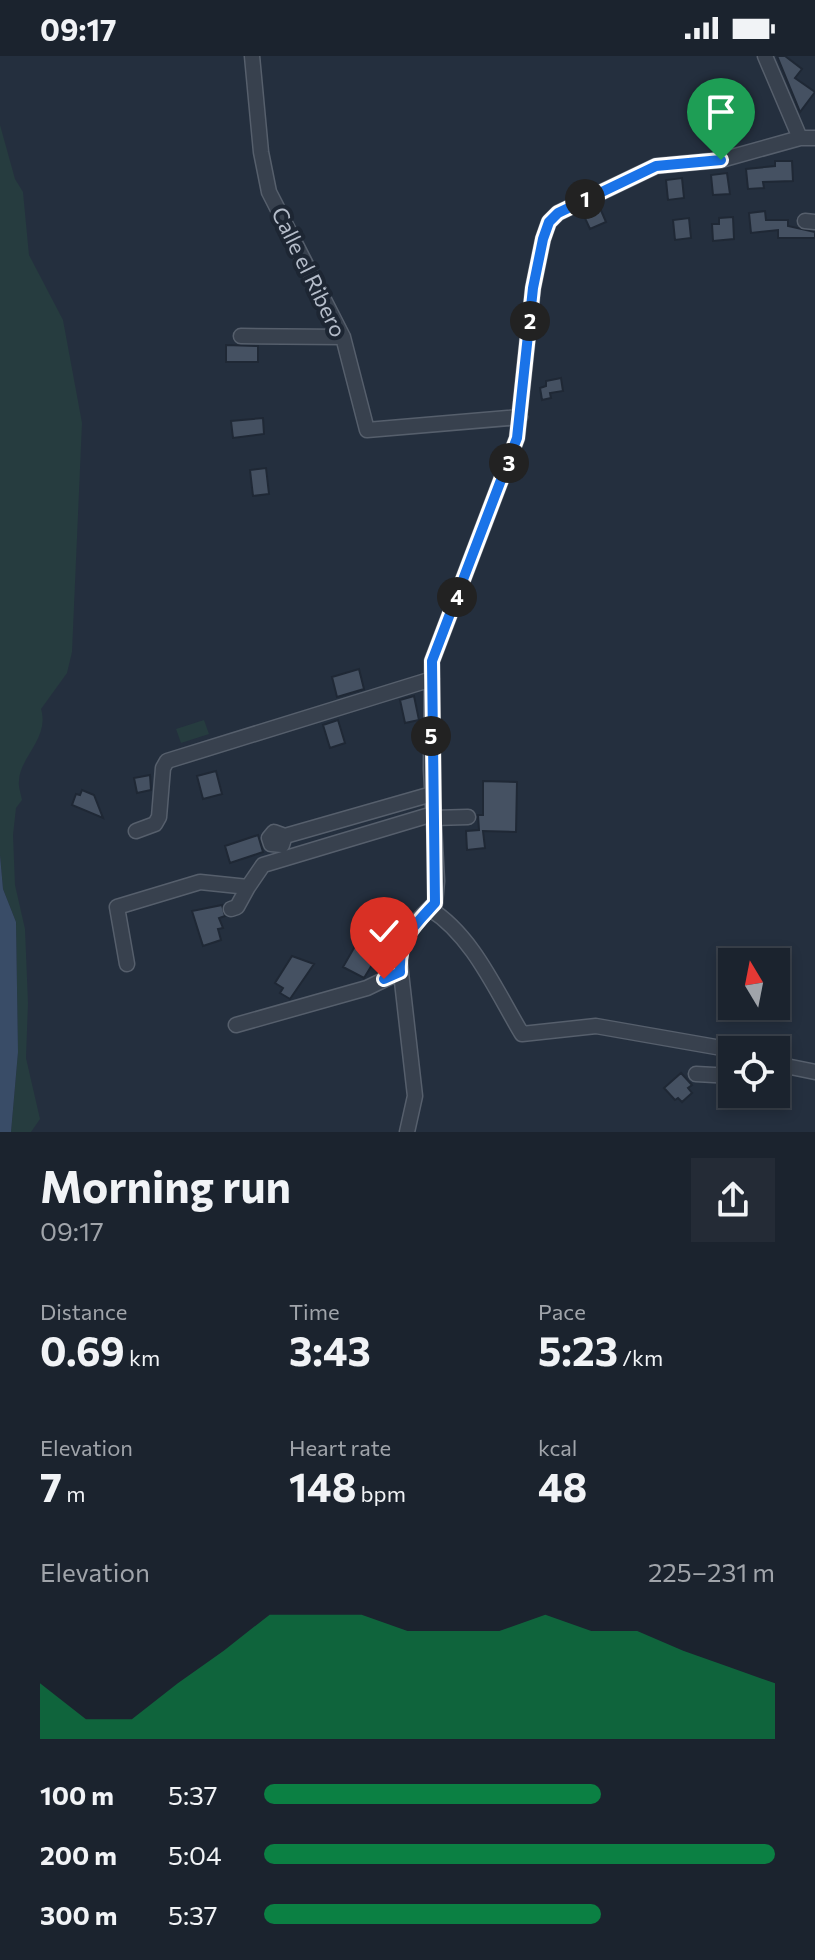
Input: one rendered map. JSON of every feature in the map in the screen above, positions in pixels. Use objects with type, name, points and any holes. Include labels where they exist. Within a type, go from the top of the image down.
[{"type":"street","name":"Calle el Ribero","points":[[252,56],[261,152],[269,192],[343,337],[367,430],[520,417]]},
{"type":"street","points":[[407,1132],[415,1096],[399,955],[407,931],[435,903],[432,661],[491,514],[517,438],[533,288],[549,222],[558,213],[634,174],[680,162],[721,160],[807,138],[765,56]]},
{"type":"street","points":[[241,336],[343,337]]},
{"type":"street","points":[[136,831],[155,824],[159,817],[163,768],[167,761],[432,679]]},
{"type":"street","points":[[285,836],[432,794]]},
{"type":"street","points":[[231,909],[237,907],[263,865],[433,816],[468,817]]},
{"type":"street","points":[[127,964],[117,907],[200,882],[248,887]]},
{"type":"street","points":[[430,909],[444,918],[466,942],[522,1034],[596,1026],[718,1047]]},
{"type":"street","points":[[236,1025],[367,988],[400,972]]},
{"type":"street","points":[[790,1067],[815,1072]]},
{"type":"street","points":[[696,1074],[718,1075]]},
{"type":"green space","points":[[0,125],[15,179],[23,192],[29,255],[63,320],[82,423],[72,652],[67,673],[41,709],[43,719],[38,738],[20,772],[22,800],[16,808],[13,835],[15,885],[25,929],[28,1003],[26,1058],[40,1119],[31,1132],[11,1132],[18,1052],[16,922],[3,889],[0,855]]},
{"type":"green space","points":[[204,720],[209,734],[181,743],[176,729]]},
{"type":"water","points":[[0,855],[3,889],[16,922],[18,1052],[11,1132],[0,1132]]},
{"type":"building","points":[[777,56],[785,56],[802,69],[795,78],[815,92],[800,112]]},
{"type":"building","points":[[775,161],[792,161],[793,181],[763,182],[764,188],[748,189],[746,169],[775,166]]},
{"type":"building","points":[[727,173],[730,194],[713,195],[711,175]]},
{"type":"building","points":[[682,178],[684,198],[668,200],[666,180]]},
{"type":"building","points":[[600,208],[606,222],[590,229],[584,216]]},
{"type":"building","points":[[765,211],[766,220],[788,220],[788,226],[815,232],[815,238],[778,238],[778,230],[751,233],[749,213]]},
{"type":"building","points":[[733,217],[734,239],[713,241],[712,224],[719,224],[719,218]]},
{"type":"building","points":[[689,218],[691,238],[675,240],[673,220]]},
{"type":"building","points":[[226,345],[258,346],[258,362],[226,362]]},
{"type":"building","points":[[561,378],[563,391],[550,393],[551,398],[542,400],[540,388],[546,386],[546,381]]},
{"type":"building","points":[[263,418],[264,434],[233,438],[231,421]]},
{"type":"building","points":[[266,468],[269,494],[253,496],[250,470]]},
{"type":"building","points":[[359,669],[364,689],[337,697],[332,677]]},
{"type":"building","points":[[414,696],[419,720],[405,723],[400,700]]},
{"type":"building","points":[[338,720],[345,743],[330,748],[323,725]]},
{"type":"building","points":[[216,771],[222,794],[203,799],[197,776]]},
{"type":"building","points":[[150,775],[151,790],[137,793],[134,778]]},
{"type":"building","points":[[483,781],[517,782],[516,832],[483,831],[485,848],[467,850],[466,831],[479,830],[478,815],[483,815]]},
{"type":"building","points":[[82,790],[94,795],[103,818],[72,805],[76,794],[80,795]]},
{"type":"building","points":[[258,835],[263,852],[230,863],[225,846]]},
{"type":"building","points":[[222,905],[225,916],[219,918],[223,928],[218,929],[221,940],[203,946],[192,911]]},
{"type":"building","points":[[362,934],[386,942],[364,978],[343,967]]},
{"type":"building","points":[[292,956],[314,964],[290,999],[280,993],[283,988],[275,983]]},
{"type":"building","points":[[681,1073],[692,1085],[688,1088],[692,1093],[682,1102],[678,1098],[675,1100],[664,1088]]},
{"type":"route","points":[[384,979],[400,972],[399,955],[407,931],[435,903],[432,661],[491,514],[517,438],[533,288],[549,222],[558,213],[656,166],[721,160]]}]
